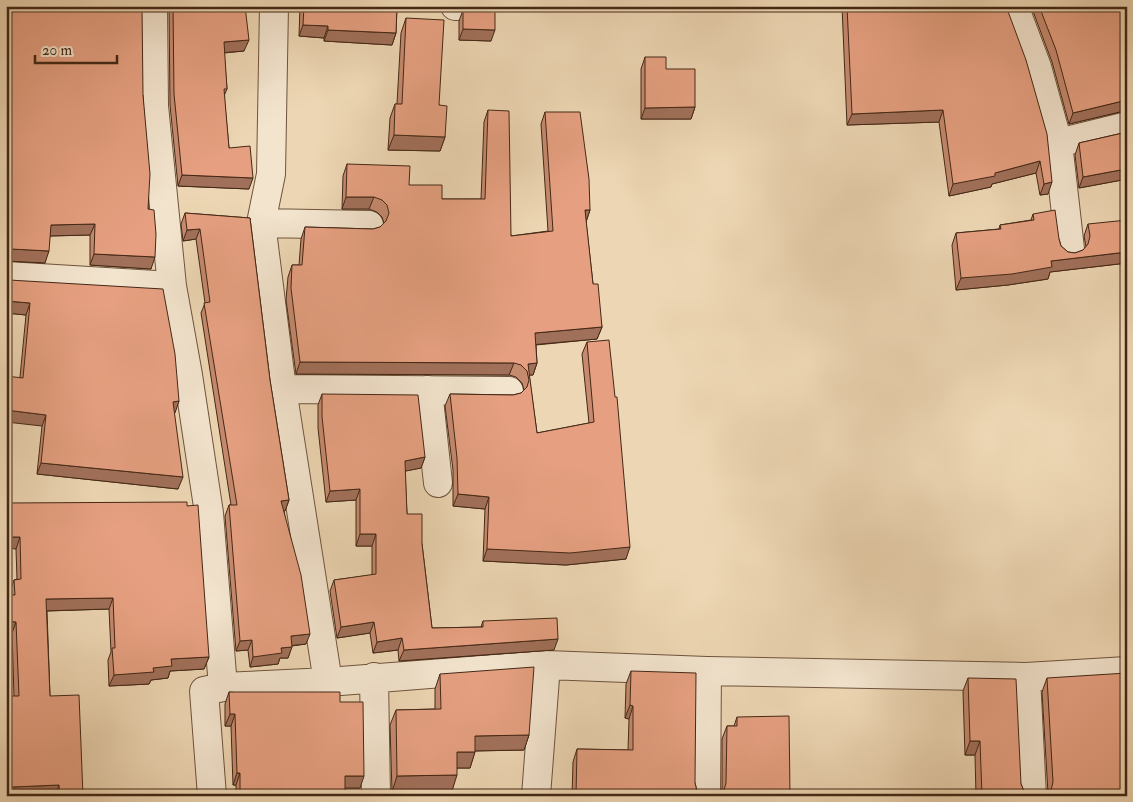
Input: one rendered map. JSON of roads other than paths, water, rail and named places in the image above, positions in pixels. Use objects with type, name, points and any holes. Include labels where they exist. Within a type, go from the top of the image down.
[{"type":"street","points":[[153,6],[154,106],[172,286],[188,375],[209,514],[223,687]]},
{"type":"street","points":[[274,6],[271,174],[261,223],[282,388],[328,682]]},
{"type":"street","points":[[1014,6],[1037,67],[1058,143],[1070,249]]},
{"type":"street","points":[[1058,143],[1127,126]]},
{"type":"street","points":[[261,223],[369,225]]},
{"type":"street","points":[[6,276],[172,286]]},
{"type":"street","points":[[282,388],[509,391]]},
{"type":"street","points":[[428,390],[438,483]]},
{"type":"street","points":[[212,796],[204,691],[223,687],[328,682],[546,665],[707,671],[1026,677],[1127,671]]},
{"type":"street","points":[[536,796],[546,665]]},
{"type":"street","points":[[706,796],[707,671]]},
{"type":"street","points":[[374,677],[376,796]]},
{"type":"street","points":[[1026,677],[1032,796]]}]
